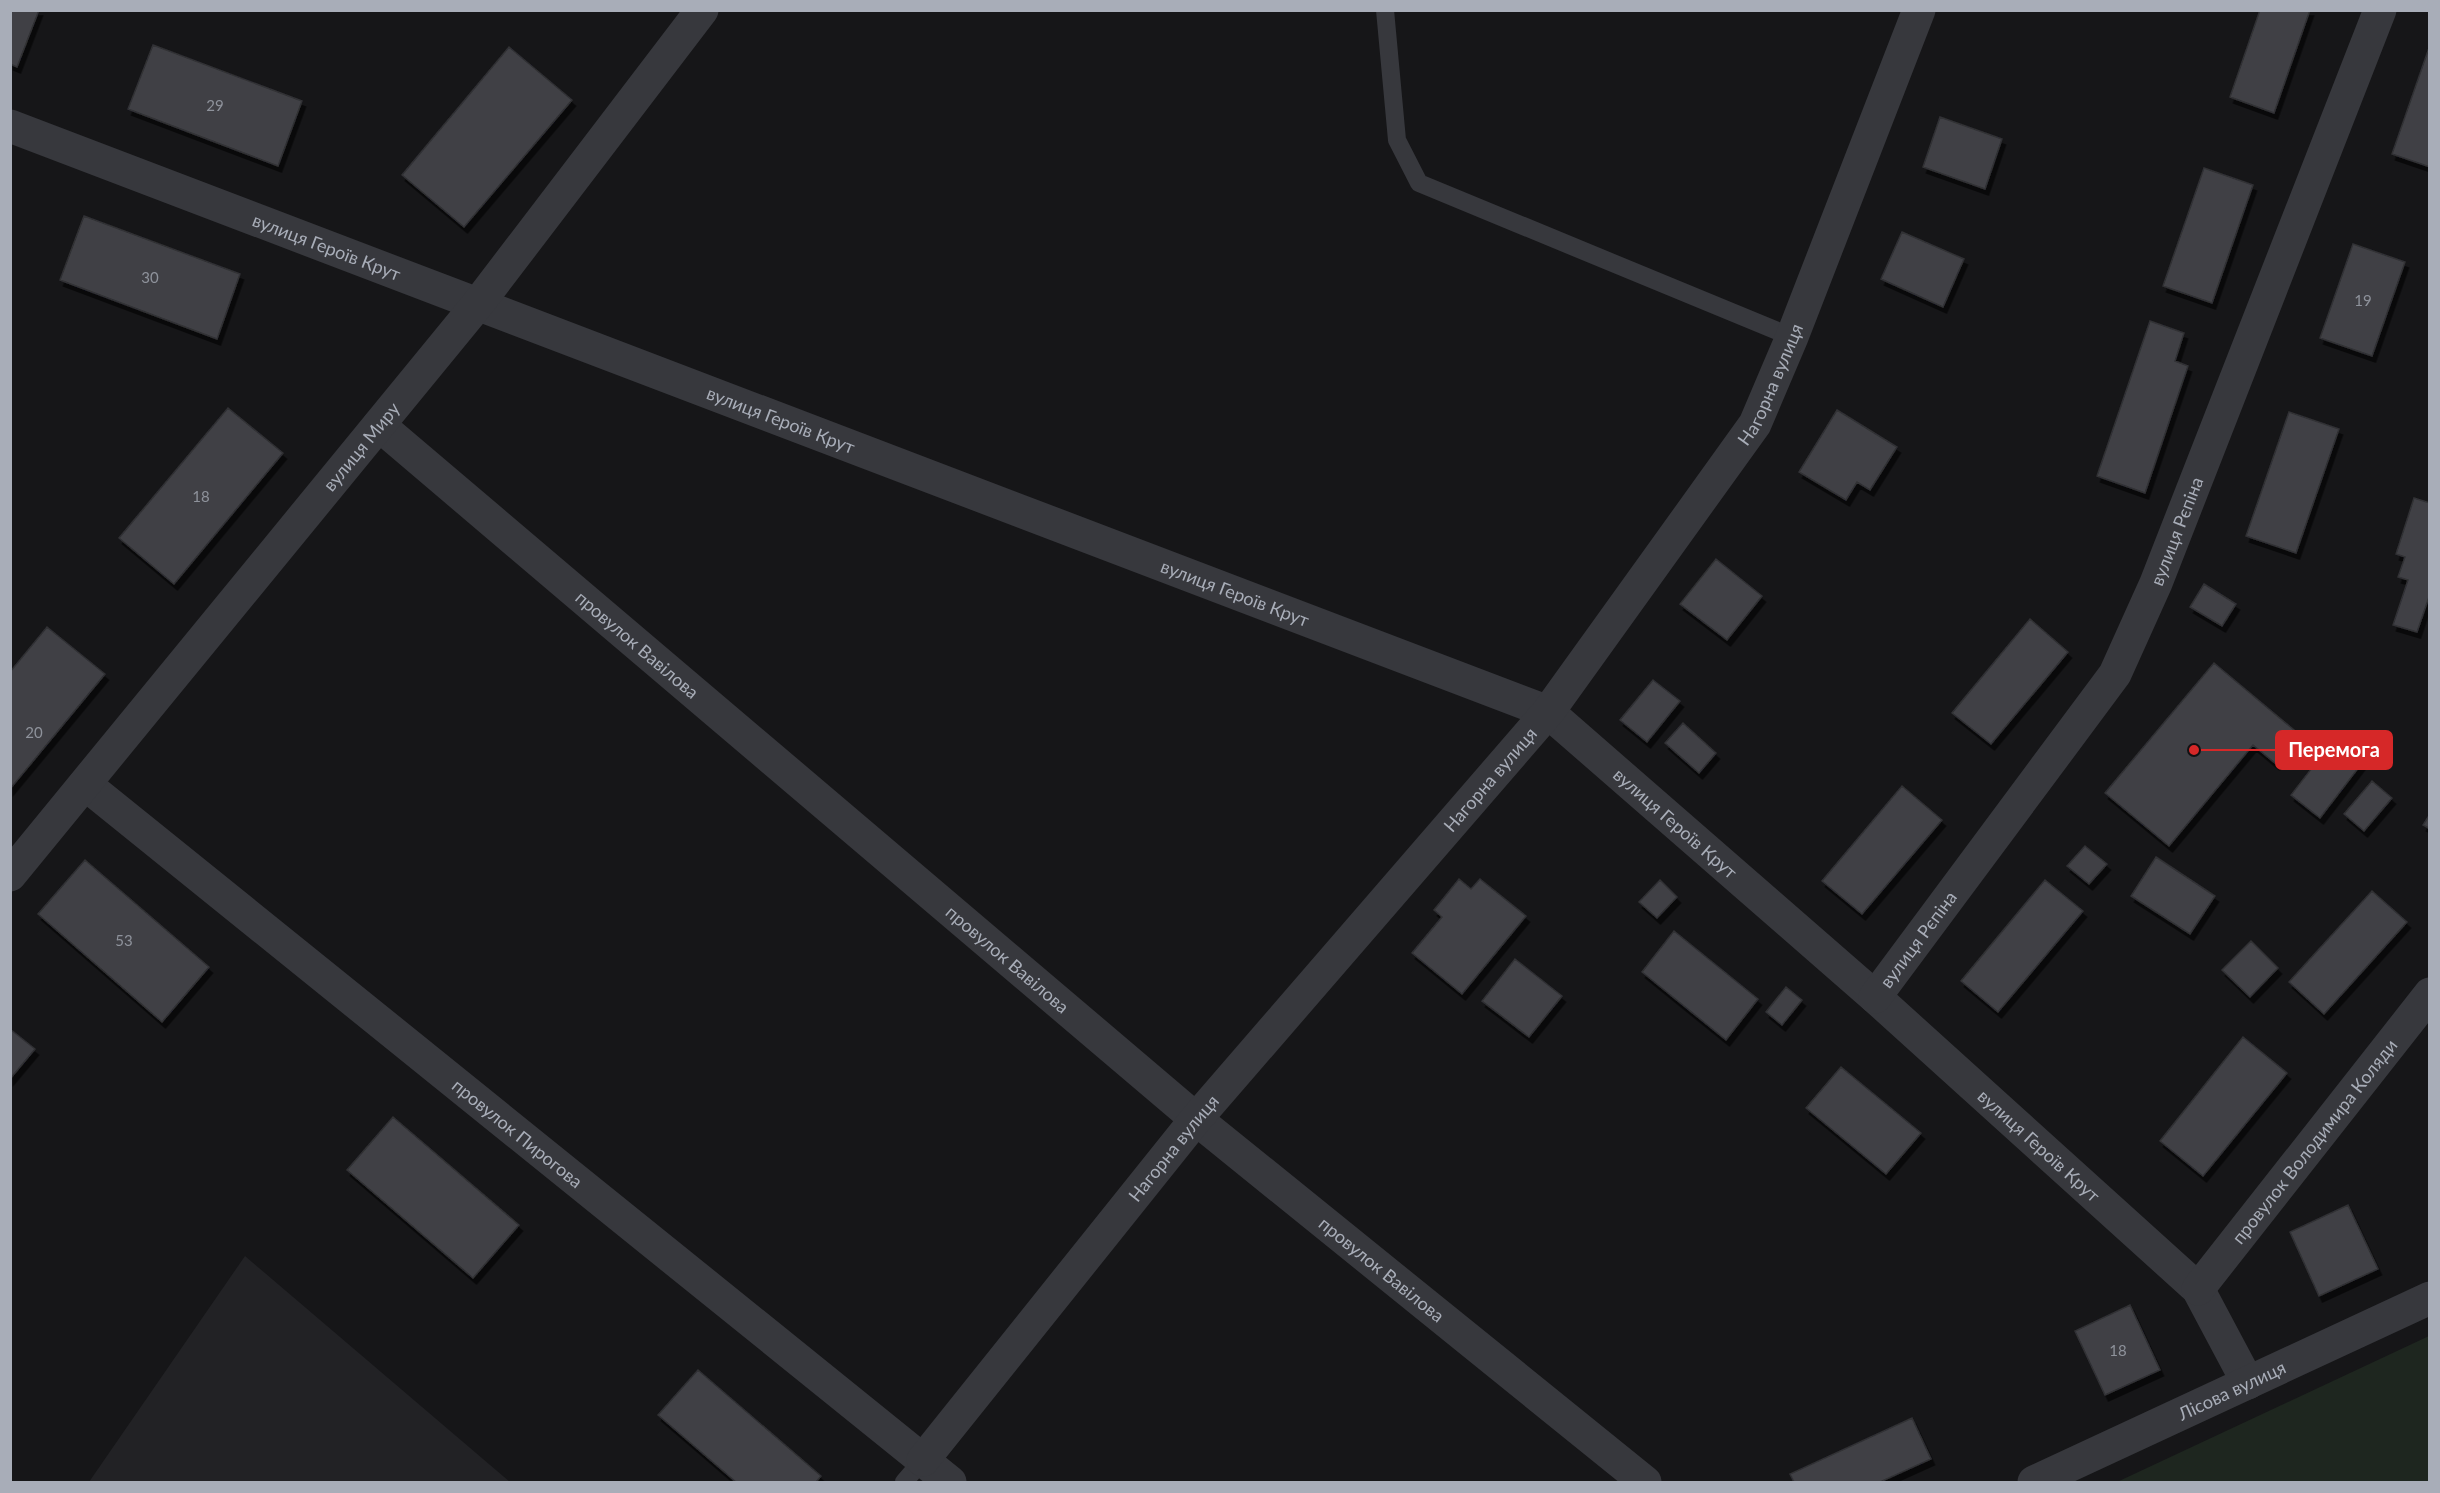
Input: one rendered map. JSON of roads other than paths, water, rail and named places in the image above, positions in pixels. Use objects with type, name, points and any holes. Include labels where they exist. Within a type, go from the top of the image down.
[{"type":"street","name":"вулиця Миру","points":[[10,875],[477,305],[702,10]]},
{"type":"street","name":"Нагорна вулиця","points":[[913,1471],[1196,1119],[1548,712],[1755,424],[1792,337],[1919,10]]},
{"type":"street","name":"вулиця Рєпіна","points":[[1875,997],[2115,674],[2156,583],[2380,10]]},
{"type":"street","name":"вулиця Героїв Крут","points":[[10,126],[1548,712],[1875,997],[2198,1289],[2248,1383]]},
{"type":"street","name":"провулок Вавілова","points":[[380,425],[1196,1119],[1645,1482]]},
{"type":"street","name":"провулок Пирогова","points":[[85,784],[913,1471],[950,1482]]},
{"type":"street","name":"провулок Володимира Коляди","points":[[2198,1289],[2430,994]]},
{"type":"street","name":"Лісова вулиця","points":[[2034,1482],[2430,1298]]},
{"type":"lane","points":[[1386,10],[1397,140],[1419,183],[1792,337]]},
{"type":"place","name":"Перемога","points":[[2194,750]]}]
